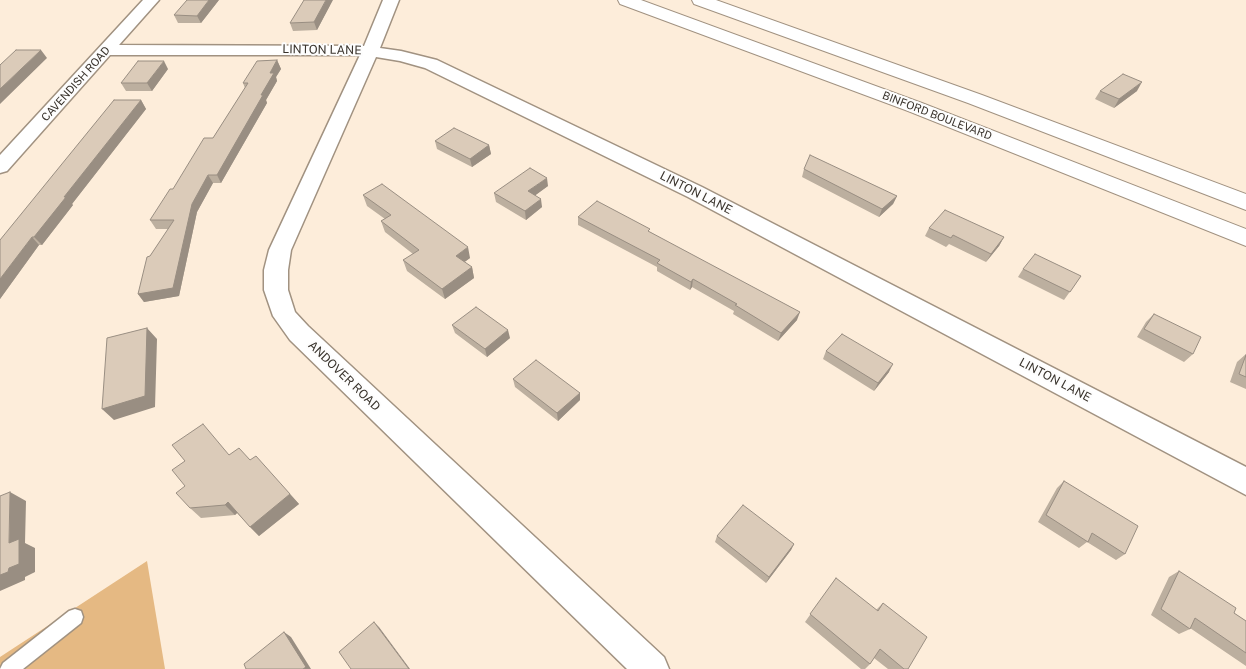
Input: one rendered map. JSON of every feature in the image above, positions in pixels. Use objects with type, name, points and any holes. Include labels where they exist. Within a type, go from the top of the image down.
[{"type":"main road","name":"BINFORD BOULEVARD","points":[[626,0],[906,104],[1246,238]]},
{"type":"main road","points":[[700,0],[953,90],[1246,202]]},
{"type":"street","name":"CAVENDISH ROAD","points":[[0,167],[151,0]]},
{"type":"street","name":"ANDOVER ROAD","points":[[391,0],[370,51],[280,250],[276,270],[276,290],[285,316],[306,340],[652,669]]},
{"type":"street","name":"LINTON LANE","points":[[107,50],[370,51],[401,56],[431,64],[695,192],[1246,482]]},
{"type":"lane","points":[[9,669],[75,617]]},
{"type":"shaded area","points":[[147,561],[165,669],[0,669],[0,657]]},
{"type":"building","points":[[187,0],[209,0],[197,16],[174,15]]},
{"type":"building","points":[[304,0],[326,0],[314,22],[290,23]]},
{"type":"building","points":[[16,50],[41,50],[0,89],[0,65]]},
{"type":"building","points":[[277,60],[270,73],[274,73],[261,95],[263,95],[217,175],[208,175],[192,204],[173,288],[138,294],[147,257],[150,256],[174,220],[150,220],[170,189],[173,189],[204,138],[213,138],[248,83],[243,83],[257,61]]},
{"type":"building","points":[[138,61],[164,61],[147,83],[121,83]]},
{"type":"building","points":[[1123,74],[1142,82],[1119,99],[1100,91]]},
{"type":"building","points":[[114,100],[141,100],[0,279],[0,240]]},
{"type":"building","points":[[454,128],[489,145],[470,159],[435,141]]},
{"type":"building","points":[[810,155],[897,196],[882,209],[804,169]]},
{"type":"building","points":[[530,168],[547,178],[528,191],[541,199],[525,211],[494,193]]},
{"type":"building","points":[[382,184],[468,247],[456,256],[472,267],[442,289],[403,260],[419,250],[381,221],[391,215],[363,195]]},
{"type":"building","points":[[597,201],[650,229],[648,231],[800,312],[781,333],[735,305],[737,304],[693,279],[691,282],[657,263],[660,260],[578,217]]},
{"type":"building","points":[[945,210],[1004,237],[991,254],[953,235],[951,238],[929,228]]},
{"type":"building","points":[[1035,254],[1081,276],[1070,292],[1023,269]]},
{"type":"building","points":[[476,307],[508,330],[485,349],[452,325]]},
{"type":"building","points":[[1154,314],[1201,337],[1193,354],[1144,329]]},
{"type":"building","points":[[147,328],[145,396],[102,409],[107,338]]},
{"type":"building","points":[[842,334],[893,364],[878,383],[826,351]]},
{"type":"building","points":[[1246,355],[1246,377],[1239,374]]},
{"type":"building","points":[[536,360],[580,393],[557,413],[513,379]]},
{"type":"building","points":[[203,424],[229,455],[239,448],[250,460],[256,456],[290,494],[250,527],[228,502],[225,505],[190,508],[176,493],[185,486],[172,470],[185,461],[172,445]]},
{"type":"building","points":[[1064,481],[1138,526],[1125,554],[1092,533],[1088,542],[1046,515]]},
{"type":"building","points":[[10,492],[9,543],[19,539],[19,564],[9,568],[8,572],[0,575],[0,496]]},
{"type":"building","points":[[743,505],[794,544],[769,577],[717,536]]},
{"type":"building","points":[[1179,571],[1236,608],[1234,613],[1246,621],[1246,653],[1195,618],[1190,629],[1161,609]]},
{"type":"building","points":[[836,578],[878,611],[883,603],[927,637],[908,669],[904,669],[880,649],[870,664],[810,614]]},
{"type":"building","points":[[374,622],[409,669],[351,669],[339,652]]},
{"type":"building","points":[[284,632],[306,667],[303,669],[246,669],[244,664]]}]
